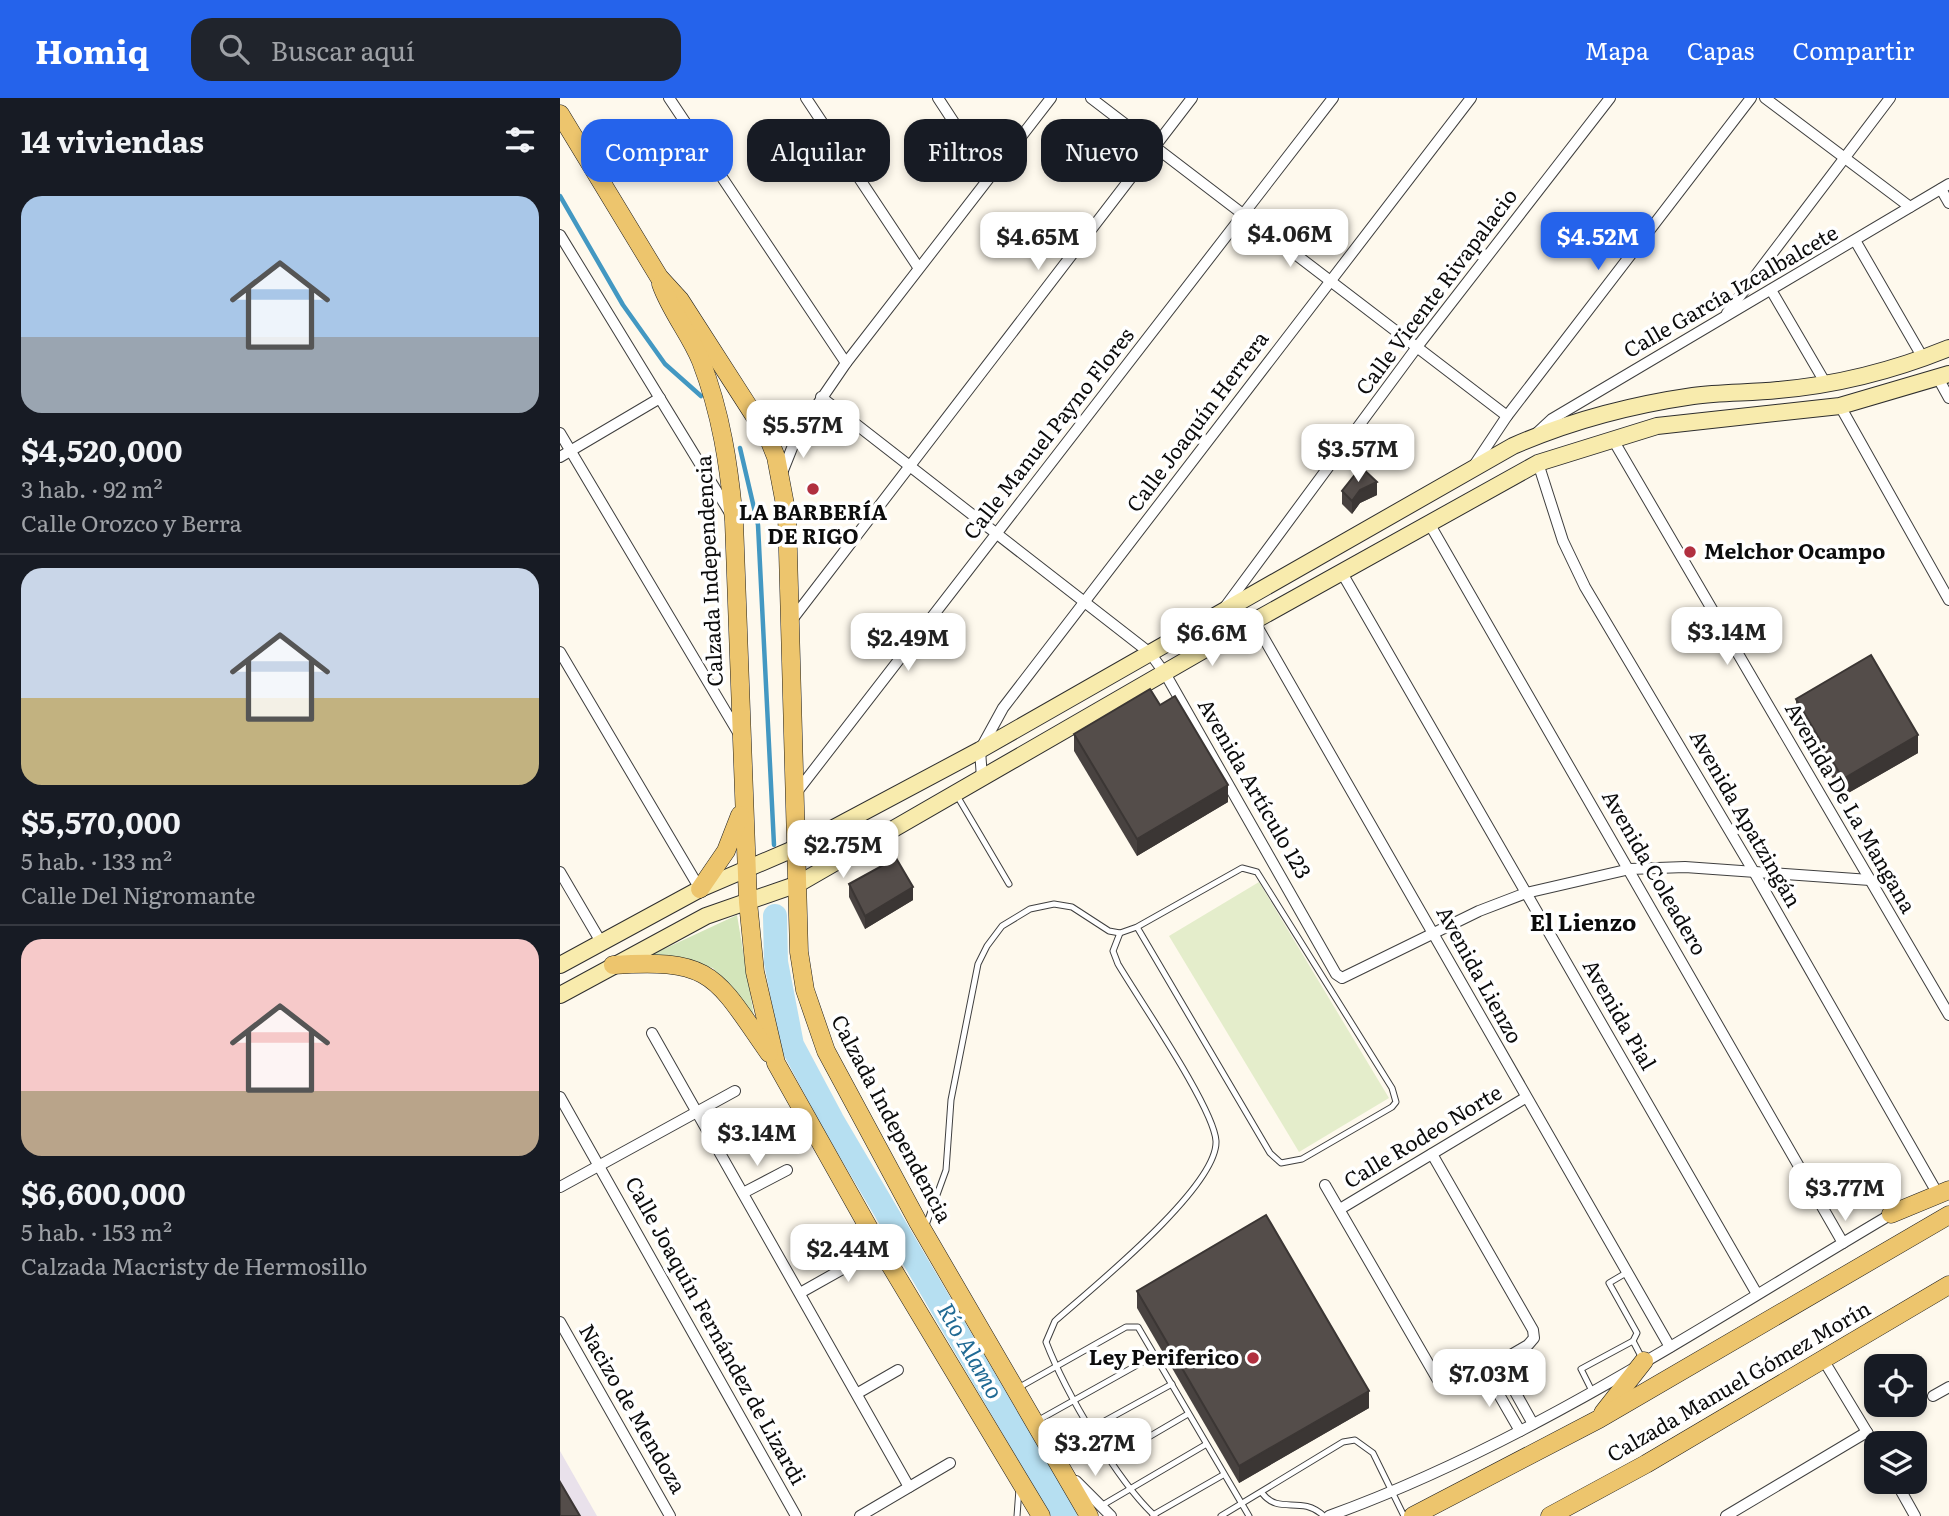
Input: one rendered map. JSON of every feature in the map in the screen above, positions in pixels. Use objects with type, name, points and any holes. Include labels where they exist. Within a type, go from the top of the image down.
[{"type":"main road","name":"Calzada Independencia","points":[[560,114],[659,277],[680,300],[769,441],[781,476],[787,515],[799,952],[814,1022],[924,1231],[1058,1462],[1095,1511]]},
{"type":"main road","name":"Calzada Independencia","points":[[659,277],[670,309],[700,358],[719,416],[729,462],[734,521],[748,902],[755,972],[776,1063],[880,1248],[1041,1516]]},
{"type":"main road","points":[[560,965],[700,889],[798,847],[980,750],[1473,467],[1534,436],[1642,404],[1696,396],[1826,384],[1923,358],[1949,348]]},
{"type":"main road","points":[[560,995],[706,916],[798,884],[1166,675],[1254,621],[1538,463],[1612,438],[1670,424],[1840,406],[1943,376]]},
{"type":"main road","points":[[1538,463],[1548,440],[1559,428]]},
{"type":"main road","points":[[700,889],[726,851],[744,802]]},
{"type":"main road","points":[[613,965],[665,962],[690,966],[709,976],[723,988],[776,1063]]},
{"type":"main road","points":[[1891,1214],[1942,1189]]},
{"type":"main road","name":"Calzada Manuel Gómez Morín","points":[[1413,1516],[1599,1419],[1949,1215]]},
{"type":"main road","name":"Calzada Manuel Gómez Morín","points":[[1550,1516],[1646,1465],[1949,1285]]},
{"type":"main road","points":[[1599,1419],[1644,1361]]},
{"type":"street","points":[[669,98],[846,363]]},
{"type":"street","points":[[806,98],[918,267]]},
{"type":"street","points":[[938,98],[952,119]]},
{"type":"street","points":[[1027,128],[1051,98]]},
{"type":"street","points":[[1091,98],[1120,119]]},
{"type":"street","points":[[1163,135],[1192,98]]},
{"type":"street","name":"Calle Manuel Payno Flores","points":[[796,793],[1333,98]]},
{"type":"street","name":"Calle Joaquín Herrera","points":[[980,750],[1003,708],[1471,98]]},
{"type":"street","name":"Calle Vicente Rivapalacio","points":[[1222,612],[1417,347],[1610,98]]},
{"type":"street","points":[[1473,467],[1507,416],[1751,98]]},
{"type":"street","points":[[1765,98],[1910,207]]},
{"type":"street","points":[[1722,318],[1890,98]]},
{"type":"street","points":[[1163,151],[1507,416]]},
{"type":"street","points":[[781,476],[797,433],[821,397],[984,182]]},
{"type":"street","points":[[790,622],[1127,182]]},
{"type":"street","points":[[1945,187],[1949,203]]},
{"type":"street","name":"Calle García Izcalbalcete","points":[[1534,436],[1552,419],[1856,242],[1945,187]]},
{"type":"street","points":[[560,235],[734,521]]},
{"type":"street","points":[[1856,242],[1923,358]]},
{"type":"street","points":[[1771,290],[1826,384]]},
{"type":"street","points":[[1943,376],[1949,398]]},
{"type":"street","name":"Avenida Artículo 123","points":[[821,397],[1150,653],[1166,675],[1336,974],[1342,978]]},
{"type":"street","points":[[560,457],[660,398]]},
{"type":"street","points":[[1840,406],[1949,600]]},
{"type":"street","points":[[560,433],[742,739]]},
{"type":"street","points":[[769,441],[797,433]]},
{"type":"street","name":"Avenida De La Mangana","points":[[1612,438],[1949,1015]]},
{"type":"street","name":"Avenida Apatzingán","points":[[1538,463],[1563,541],[1585,587],[1942,1189]]},
{"type":"street","name":"Avenida Coleadero","points":[[1429,523],[1843,1243]]},
{"type":"street","name":"Avenida Pial","points":[[1342,573],[1757,1294]]},
{"type":"street","name":"Avenida Lienzo","points":[[1254,621],[1670,1347]]},
{"type":"street","points":[[560,652],[700,889]]},
{"type":"street","points":[[980,750],[982,778]]},
{"type":"street","points":[[1342,978],[1479,911],[1526,892],[1630,869],[1685,866],[1870,880]]},
{"type":"street","points":[[560,872],[601,942]]},
{"type":"street","points":[[652,1033],[909,1487]]},
{"type":"street","points":[[560,1187],[735,1091]]},
{"type":"street","name":"Calle Joaquín Fernández de Lizardi","points":[[560,1097],[796,1516]]},
{"type":"street","name":"Calle Rodeo Norte","points":[[1340,1209],[1525,1098]]},
{"type":"street","points":[[1325,1185],[1439,1382],[1446,1388],[1454,1388],[1486,1372],[1528,1345],[1534,1338],[1533,1330],[1432,1154]]},
{"type":"street","points":[[743,1193],[787,1170]]},
{"type":"street","points":[[1942,1189],[1949,1180]]},
{"type":"street","points":[[1326,1516],[1393,1491],[1466,1459],[1520,1431],[1670,1347],[1891,1214]]},
{"type":"street","points":[[800,1293],[880,1248]]},
{"type":"street","name":"Nacizo de Mendoza","points":[[560,1322],[670,1516]]},
{"type":"street","points":[[1824,1361],[1866,1431]]},
{"type":"street","points":[[1499,1363],[1533,1424]]},
{"type":"street","points":[[858,1393],[898,1370]]},
{"type":"street","points":[[1486,1372],[1520,1431]]},
{"type":"street","points":[[1933,1396],[1949,1387]]},
{"type":"street","points":[[1726,1516],[1742,1512],[1864,1434]]},
{"type":"street","points":[[860,1516],[950,1463]]},
{"type":"street","points":[[1903,1494],[1915,1516]]},
{"type":"street","points":[[1095,1511],[1111,1516]]},
{"type":"lane","points":[[956,794],[1009,884]]},
{"type":"lane","points":[[924,1231],[946,1170],[951,1100],[978,964],[1002,926],[1030,909],[1054,904],[1072,907],[1109,931],[1120,933],[1137,927],[1215,882],[1247,868],[1262,876],[1392,1088],[1396,1102],[1392,1107],[1302,1158],[1281,1163],[1270,1153],[1137,927]]},
{"type":"lane","points":[[1120,933],[1113,951],[1118,964],[1205,1108],[1216,1141],[1207,1174],[1184,1202],[1055,1321],[1046,1342],[1056,1367],[1111,1459],[1130,1489],[1154,1516],[1223,1475]]},
{"type":"lane","points":[[1326,979],[1342,978]]},
{"type":"lane","points":[[1592,1391],[1581,1369],[1633,1341],[1637,1333],[1609,1283],[1626,1273]]},
{"type":"lane","points":[[1016,1389],[1134,1325],[1141,1331],[1155,1354],[1205,1445],[1249,1516]]},
{"type":"lane","points":[[1633,1341],[1644,1361]]},
{"type":"lane","points":[[1034,1422],[1155,1354]]},
{"type":"lane","points":[[1092,1428],[1172,1384]]},
{"type":"lane","points":[[1111,1459],[1188,1414]]},
{"type":"lane","points":[[1221,1516],[1343,1442],[1355,1440],[1364,1443],[1373,1453],[1404,1516]]},
{"type":"lane","points":[[1095,1511],[1205,1445]]},
{"type":"lane","points":[[1017,1516],[1016,1498],[1021,1482]]},
{"type":"lane","points":[[1262,1493],[1273,1505],[1280,1508],[1306,1505],[1326,1516]]},
{"type":"shaded area","points":[[560,1451],[597,1516],[560,1516]]},
{"type":"green space","points":[[1259,882],[1389,1098],[1299,1152],[1169,936]]},
{"type":"green space","points":[[737,915],[755,1022],[713,968],[649,956]]},
{"type":"building","points":[[1361,467],[1377,482],[1360,490],[1352,501],[1342,491]]},
{"type":"building","points":[[1871,655],[1918,735],[1843,779],[1796,699]]},
{"type":"building","points":[[1150,689],[1160,705],[1175,696],[1228,785],[1137,839],[1074,734]]},
{"type":"building","points":[[896,858],[913,887],[865,916],[849,884]]},
{"type":"building","name":"Ley Periferico","points":[[1266,1215],[1369,1391],[1239,1466],[1137,1291]]},
{"type":"building","points":[[560,1482],[580,1516],[560,1516]]},
{"type":"waterway","points":[[560,196],[623,305],[665,364],[701,396]]},
{"type":"waterway","points":[[740,448],[758,525],[774,845]]},
{"type":"waterway","name":"Río Alamo","points":[[775,916],[776,962],[792,1045],[832,1120],[1065,1516]]},
{"type":"place","name":"LA BARBERÍA DE RIGO","points":[[813,489]]},
{"type":"place","name":"Melchor Ocampo","points":[[1690,552]]},
{"type":"place","name":"Ley Periferico","points":[[1253,1358]]},
{"type":"district","name":"El Lienzo","points":[[1583,923]]}]
